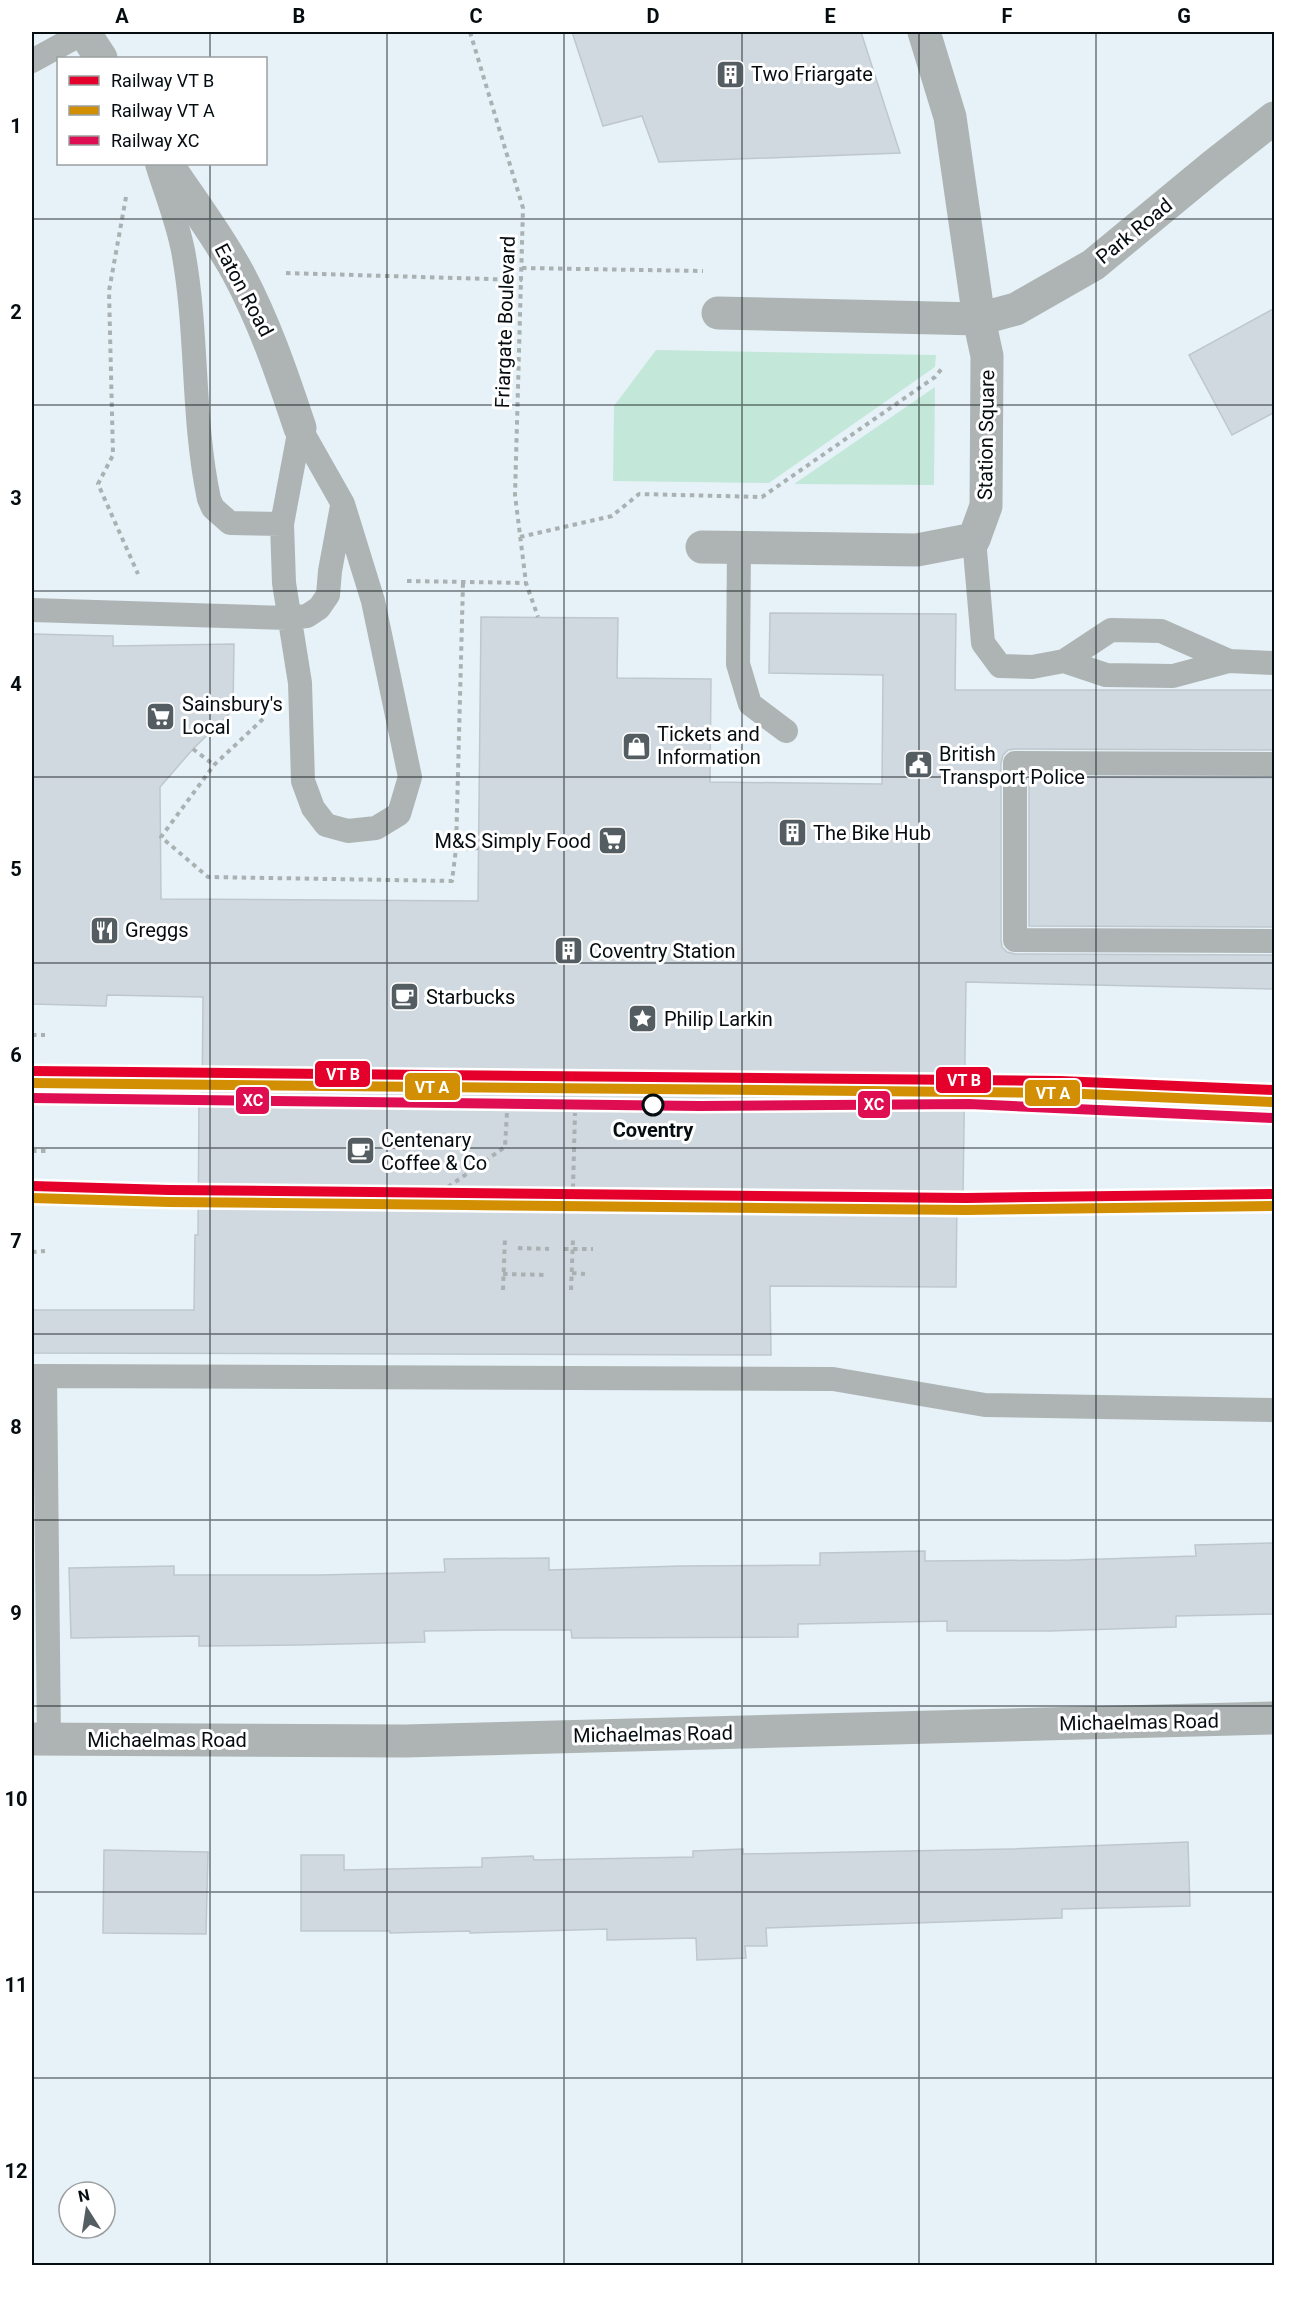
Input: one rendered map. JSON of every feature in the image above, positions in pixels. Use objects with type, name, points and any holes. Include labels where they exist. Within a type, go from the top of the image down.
[{"type":"street","points":[[84,32],[100,57]]},
{"type":"street","name":"Station Square","points":[[924,32],[950,117],[979,319],[987,356],[986,506],[974,539]]},
{"type":"street","name":"Park Road","points":[[979,319],[1016,309],[1093,265],[1275,118]]},
{"type":"street","name":"Eaton Road","points":[[168,165],[210,227],[237,272],[273,347],[300,428]]},
{"type":"street","points":[[718,313],[979,319]]},
{"type":"street","points":[[702,547],[917,550],[974,539]]},
{"type":"street","name":"Michaelmas Road","points":[[40,1739],[405,1741],[1275,1718]]},
{"type":"lane","points":[[32,61],[84,32]]},
{"type":"lane","points":[[157,165],[184,254],[209,499],[213,508],[230,523],[282,524]]},
{"type":"lane","points":[[300,428],[343,504],[373,601],[410,777],[399,814],[375,828],[348,831],[326,825],[313,808],[303,781],[300,683],[284,583],[282,524],[300,428]]},
{"type":"lane","points":[[32,610],[288,618],[307,616],[319,608],[328,595],[330,571],[343,504]]},
{"type":"lane","points":[[974,539],[983,643],[1000,666],[1032,667],[1064,661],[1111,630],[1161,631],[1229,661]]},
{"type":"lane","points":[[739,547],[738,664],[750,704],[786,731]]},
{"type":"lane","points":[[1064,661],[1106,675],[1173,676],[1229,661],[1275,663]]},
{"type":"lane","points":[[1275,764],[1015,763],[1015,940],[1275,940]]},
{"type":"lane","points":[[40,1739],[38,1376],[833,1379],[985,1405],[1275,1410]]},
{"type":"path","name":"Friargate Boulevard","points":[[470,32],[524,208],[515,495],[526,583],[538,618]]},
{"type":"path","points":[[127,191],[109,291],[113,454],[98,484],[140,579]]},
{"type":"path","points":[[522,268],[712,271]]},
{"type":"path","points":[[237,272],[522,280]]},
{"type":"path","points":[[520,537],[612,516],[639,494],[762,497],[935,377],[979,319]]},
{"type":"path","points":[[396,581],[526,583]]},
{"type":"path","points":[[161,837],[214,765],[271,711]]},
{"type":"path","points":[[192,749],[214,765]]},
{"type":"path","points":[[456,849],[480,848]]},
{"type":"path","points":[[32,1035],[45,1035]]},
{"type":"path","points":[[448,1187],[505,1147],[507,1112]]},
{"type":"path","points":[[573,1188],[575,1113]]},
{"type":"path","points":[[32,1151],[46,1150]]},
{"type":"path","points":[[503,1290],[505,1238]]},
{"type":"path","points":[[571,1290],[573,1239]]},
{"type":"path","points":[[518,1248],[549,1249]]},
{"type":"path","points":[[564,1249],[593,1249]]},
{"type":"path","points":[[32,1251],[45,1251]]},
{"type":"path","points":[[572,1273],[585,1274]]},
{"type":"path","points":[[503,1274],[548,1275]]},
{"type":"green space","points":[[656,350],[936,355],[935,367],[769,483],[613,481],[614,406]]},
{"type":"green space","points":[[935,387],[934,485],[794,484]]},
{"type":"building","name":"Two Friargate","points":[[572,32],[861,32],[900,153],[659,162],[642,116],[603,126]]},
{"type":"building","points":[[1275,308],[1275,412],[1232,435],[1189,355]]},
{"type":"building","points":[[770,613],[956,614],[955,690],[1275,690],[1275,750],[1008,750],[1003,755],[1001,763],[1001,940],[1002,947],[1007,952],[1015,954],[1275,955],[1275,989],[966,982],[963,1196],[957,1196],[956,1287],[770,1286],[771,1355],[32,1353],[32,1310],[194,1310],[195,1235],[198,1235],[199,1104],[202,1104],[203,997],[107,995],[106,1006],[32,1004],[32,634],[113,636],[113,646],[234,644],[233,710],[193,749],[160,787],[161,899],[478,901],[481,617],[618,618],[617,678],[711,679],[710,782],[882,784],[883,675],[769,673]]},
{"type":"building","points":[[1029,777],[1275,778],[1275,927],[1029,926]]},
{"type":"building","points":[[1275,1543],[1275,1614],[1176,1616],[1176,1627],[947,1631],[947,1621],[798,1624],[798,1637],[572,1638],[571,1630],[424,1631],[425,1642],[199,1646],[199,1636],[71,1638],[69,1568],[174,1566],[174,1575],[321,1575],[445,1572],[444,1559],[549,1558],[549,1570],[820,1565],[820,1553],[925,1551],[925,1561],[1071,1560],[1196,1556],[1195,1545]]},
{"type":"building","points":[[1188,1842],[1190,1906],[1062,1909],[1062,1918],[766,1928],[767,1946],[745,1946],[746,1958],[697,1960],[696,1938],[607,1940],[607,1929],[470,1933],[470,1931],[390,1933],[390,1931],[301,1931],[301,1855],[344,1855],[344,1870],[482,1867],[482,1858],[533,1856],[534,1860],[693,1857],[693,1851],[743,1849],[743,1854],[1011,1849]]},
{"type":"building","points":[[104,1850],[208,1852],[206,1934],[103,1933]]},
{"type":"transit line","points":[[32,1071],[1060,1081],[1274,1090]]},
{"type":"transit line","points":[[32,1083],[1060,1093],[1273,1102]]},
{"type":"transit line","points":[[32,1186],[169,1190],[966,1198],[1274,1194]]},
{"type":"transit line","points":[[32,1198],[169,1202],[966,1210],[1274,1206]]},
{"type":"rail line","name":"XC","points":[[32,1098],[700,1106],[969,1104],[1274,1118]]},
{"type":"place","name":"Two Friargate","points":[[730,74]]},
{"type":"place","name":"Sainsbury's Local","points":[[161,716]]},
{"type":"place","name":"Tickets and Information","points":[[636,746]]},
{"type":"place","name":"British Transport Police","points":[[918,765]]},
{"type":"place","name":"The Bike Hub","points":[[792,833]]},
{"type":"place","name":"M&S Simply Food","points":[[612,841]]},
{"type":"place","name":"Greggs","points":[[104,930]]},
{"type":"place","name":"Coventry Station","points":[[568,951]]},
{"type":"place","name":"Starbucks","points":[[405,997]]},
{"type":"place","name":"Philip Larkin","points":[[643,1019]]},
{"type":"place","name":"Coventry","points":[[653,1105]]},
{"type":"place","name":"Centenary Coffee & Co","points":[[360,1151]]}]
